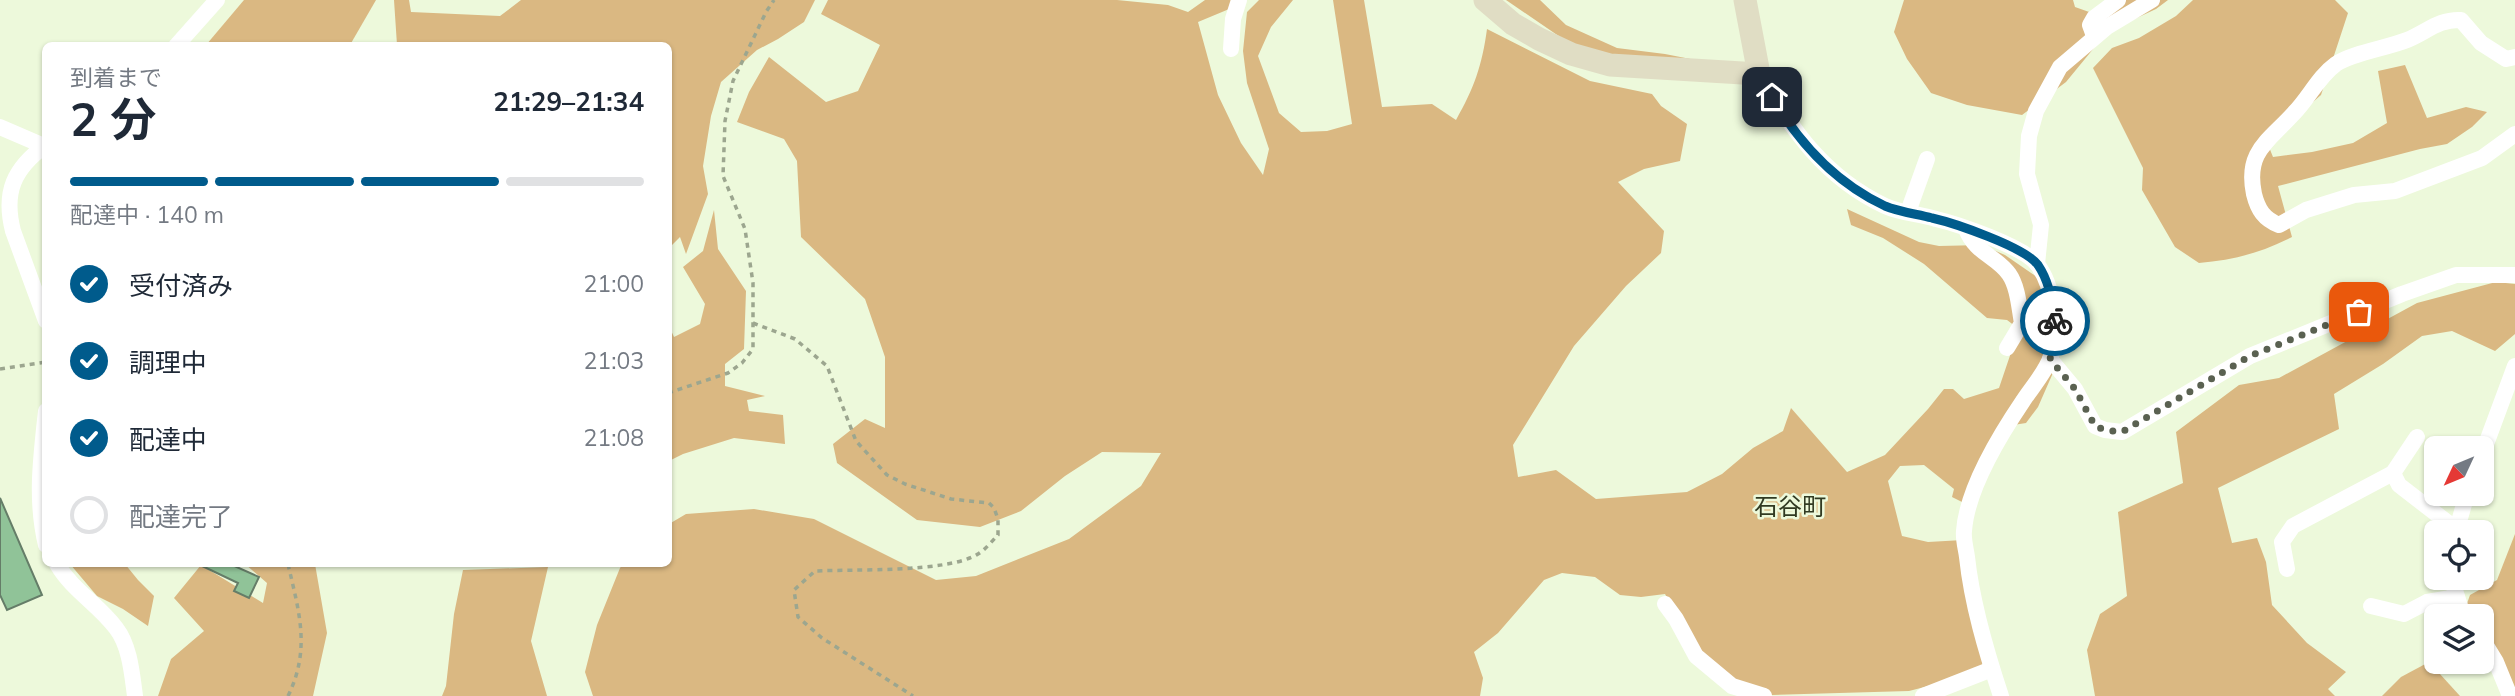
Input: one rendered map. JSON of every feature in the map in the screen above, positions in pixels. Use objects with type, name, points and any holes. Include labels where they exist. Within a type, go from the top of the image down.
[{"type":"street","points":[[180,42],[217,0]]},
{"type":"street","points":[[1231,49],[1233,19],[1239,0]]},
{"type":"street","points":[[1485,0],[1513,24],[1539,40],[1571,54],[1610,65],[1759,74]]},
{"type":"street","points":[[1745,0],[1759,74],[1786,120],[1806,146],[1834,173],[1887,207],[1940,219],[2013,247],[2037,264],[2050,292],[2056,337],[2050,359],[2011,418],[1989,458],[1974,490],[1964,531],[1970,588],[2001,696]]},
{"type":"street","points":[[2094,36],[2090,25],[2094,18],[2118,0]]},
{"type":"street","points":[[2037,264],[2041,225],[2027,174],[2029,136],[2036,111],[2060,67],[2094,36],[2152,0]]},
{"type":"street","points":[[2515,57],[2506,59],[2481,43],[2461,20],[2447,19],[2409,40],[2337,63],[2323,75],[2294,113],[2270,134],[2254,158],[2250,176],[2257,206],[2267,220],[2279,225],[2305,210],[2354,195],[2395,191],[2482,159],[2515,134]]},
{"type":"street","points":[[0,127],[42,145]]},
{"type":"street","points":[[42,148],[6,184],[10,218],[6,228],[42,312]]},
{"type":"street","points":[[1908,212],[1927,159]]},
{"type":"street","points":[[1966,229],[1970,240],[2008,273],[2016,290],[2022,323],[2007,348]]},
{"type":"street","points":[[2050,359],[2075,389],[2095,426],[2122,432],[2250,356],[2402,294],[2456,275],[2515,275]]},
{"type":"street","points":[[2489,436],[2515,366]]},
{"type":"street","points":[[2287,569],[2282,542],[2294,526],[2393,473],[2417,437]]},
{"type":"street","points":[[42,450],[38,490],[42,528]]},
{"type":"street","points":[[2393,473],[2399,485],[2443,520]]},
{"type":"street","points":[[59,567],[74,588],[97,606],[118,630],[128,654],[135,696]]},
{"type":"street","points":[[2455,590],[2460,604]]},
{"type":"street","points":[[2371,606],[2404,614],[2427,602],[2457,597]]},
{"type":"street","points":[[1665,604],[1696,656],[1732,686],[1764,696]]},
{"type":"street","points":[[2494,659],[2510,696]]},
{"type":"street","points":[[1923,696],[1992,669]]},
{"type":"path","points":[[672,392],[728,373],[742,363],[753,349],[753,283],[745,229],[723,176],[725,121],[733,81],[774,0]]},
{"type":"path","points":[[753,323],[795,339],[827,366],[856,441],[887,475],[905,484],[951,499],[989,503],[994,508],[998,519],[998,535],[978,554],[952,564],[932,567],[815,571],[794,590],[798,617],[822,638],[913,696]]},
{"type":"path","points":[[0,369],[42,363]]},
{"type":"path","points":[[288,696],[295,683],[302,655],[302,629],[289,567]]},
{"type":"shaded area","points":[[244,0],[376,0],[352,42],[209,42]]},
{"type":"shaded area","points":[[394,0],[409,0],[411,12],[500,16],[521,0],[815,0],[804,22],[757,50],[721,82],[711,116],[703,166],[708,194],[686,254],[680,237],[672,245],[672,42],[397,42]]},
{"type":"shaded area","points":[[828,0],[1117,0],[1168,5],[1188,12],[1205,0],[1236,0],[1234,7],[1198,22],[1218,95],[1241,143],[1263,175],[1269,149],[1247,83],[1243,51],[1247,12],[1259,0],[1293,0],[1271,27],[1258,56],[1279,113],[1301,132],[1327,131],[1352,124],[1333,0],[1364,0],[1382,107],[1432,104],[1456,120],[1476,76],[1487,29],[1590,81],[1652,94],[1661,106],[1687,124],[1680,161],[1644,169],[1618,182],[1664,231],[1661,253],[1626,286],[1574,346],[1513,445],[1518,477],[1556,470],[1596,499],[1687,492],[1722,474],[1753,448],[1783,431],[1791,408],[1847,472],[1885,455],[1944,389],[1953,389],[1964,399],[1999,388],[2019,329],[2007,320],[1987,318],[1924,264],[1883,238],[1851,225],[1847,209],[1919,242],[1939,246],[1982,245],[2005,255],[2037,277],[2054,303],[2056,366],[2038,407],[2026,423],[2007,426],[1966,504],[1952,497],[1954,489],[1924,465],[1900,466],[1888,481],[1902,536],[1928,542],[1963,540],[1983,667],[1944,682],[1909,691],[1772,695],[1742,686],[1697,651],[1665,594],[1641,597],[1620,595],[1595,577],[1562,573],[1544,580],[1498,633],[1474,652],[1483,678],[1480,696],[593,696],[585,672],[597,625],[620,568],[672,567],[672,522],[686,514],[754,509],[814,519],[936,580],[976,576],[1069,539],[1141,486],[1161,453],[1102,452],[1065,476],[1021,511],[980,527],[917,520],[837,463],[833,444],[865,419],[885,428],[885,357],[865,299],[801,237],[797,161],[784,139],[737,122],[749,92],[769,57],[826,102],[858,91],[880,45],[821,14]]},
{"type":"shaded area","points":[[1506,0],[1540,0],[1566,25],[1617,48],[1721,65],[1608,61],[1563,39]]},
{"type":"shaded area","points":[[1904,0],[2073,0],[2075,7],[2092,13],[2110,0],[2168,0],[2103,37],[2066,82],[2022,115],[1967,105],[1931,93],[1907,59],[1894,32]]},
{"type":"shaded area","points":[[2193,0],[2335,0],[2348,13],[2321,95],[2267,142],[2273,157],[2353,143],[2387,123],[2378,71],[2405,65],[2427,118],[2466,107],[2487,112],[2472,127],[2447,144],[2278,186],[2292,237],[2247,255],[2199,263],[2175,247],[2142,190],[2143,168],[2093,68],[2112,48],[2139,38],[2176,16]]},
{"type":"shaded area","points":[[714,210],[718,249],[746,291],[744,349],[725,364],[725,386],[765,396],[747,400],[749,411],[783,415],[785,444],[734,438],[672,460],[672,333],[674,337],[700,324],[705,304],[683,267],[703,251]]},
{"type":"shaded area","points":[[2496,282],[2515,284],[2515,334],[2495,351],[2452,331],[2422,336],[2334,394],[2339,429],[2218,488],[2232,543],[2257,538],[2266,562],[2272,605],[2307,643],[2346,672],[2328,689],[2335,696],[2095,696],[2087,650],[2100,614],[2127,596],[2118,512],[2183,483],[2176,432],[2239,385],[2279,378],[2417,303]]},
{"type":"shaded area","points":[[2515,534],[2515,696],[2511,696],[2494,670],[2494,604],[2467,604],[2470,595],[2479,590],[2494,590],[2494,582]]},
{"type":"shaded area","points":[[73,567],[127,567],[154,596],[148,626],[123,609],[97,596]]},
{"type":"shaded area","points":[[199,567],[204,567],[263,603],[267,583],[248,567],[316,567],[327,633],[313,696],[158,696],[171,659],[204,631],[174,598]]},
{"type":"shaded area","points":[[548,567],[531,641],[547,696],[442,696],[446,686],[454,614],[463,570]]},
{"type":"shaded area","points":[[2424,665],[2424,674],[2440,674],[2460,696],[2382,696],[2401,677]]},
{"type":"building","points":[[0,498],[42,595],[7,610],[0,595]]},
{"type":"building","points":[[204,567],[237,567],[259,577],[249,598],[234,591],[238,583]]},
{"type":"way so far","points":[[2055,321],[2056,337],[2050,359],[2075,389],[2095,426],[2122,432],[2250,356],[2359,312]]},
{"type":"district","name":"石谷町","points":[[1790,507]]},
{"type":"route","points":[[1772,97],[1806,146],[1851,186],[1887,207],[1940,219],[2013,247],[2037,264],[2050,292],[2055,321]]}]
